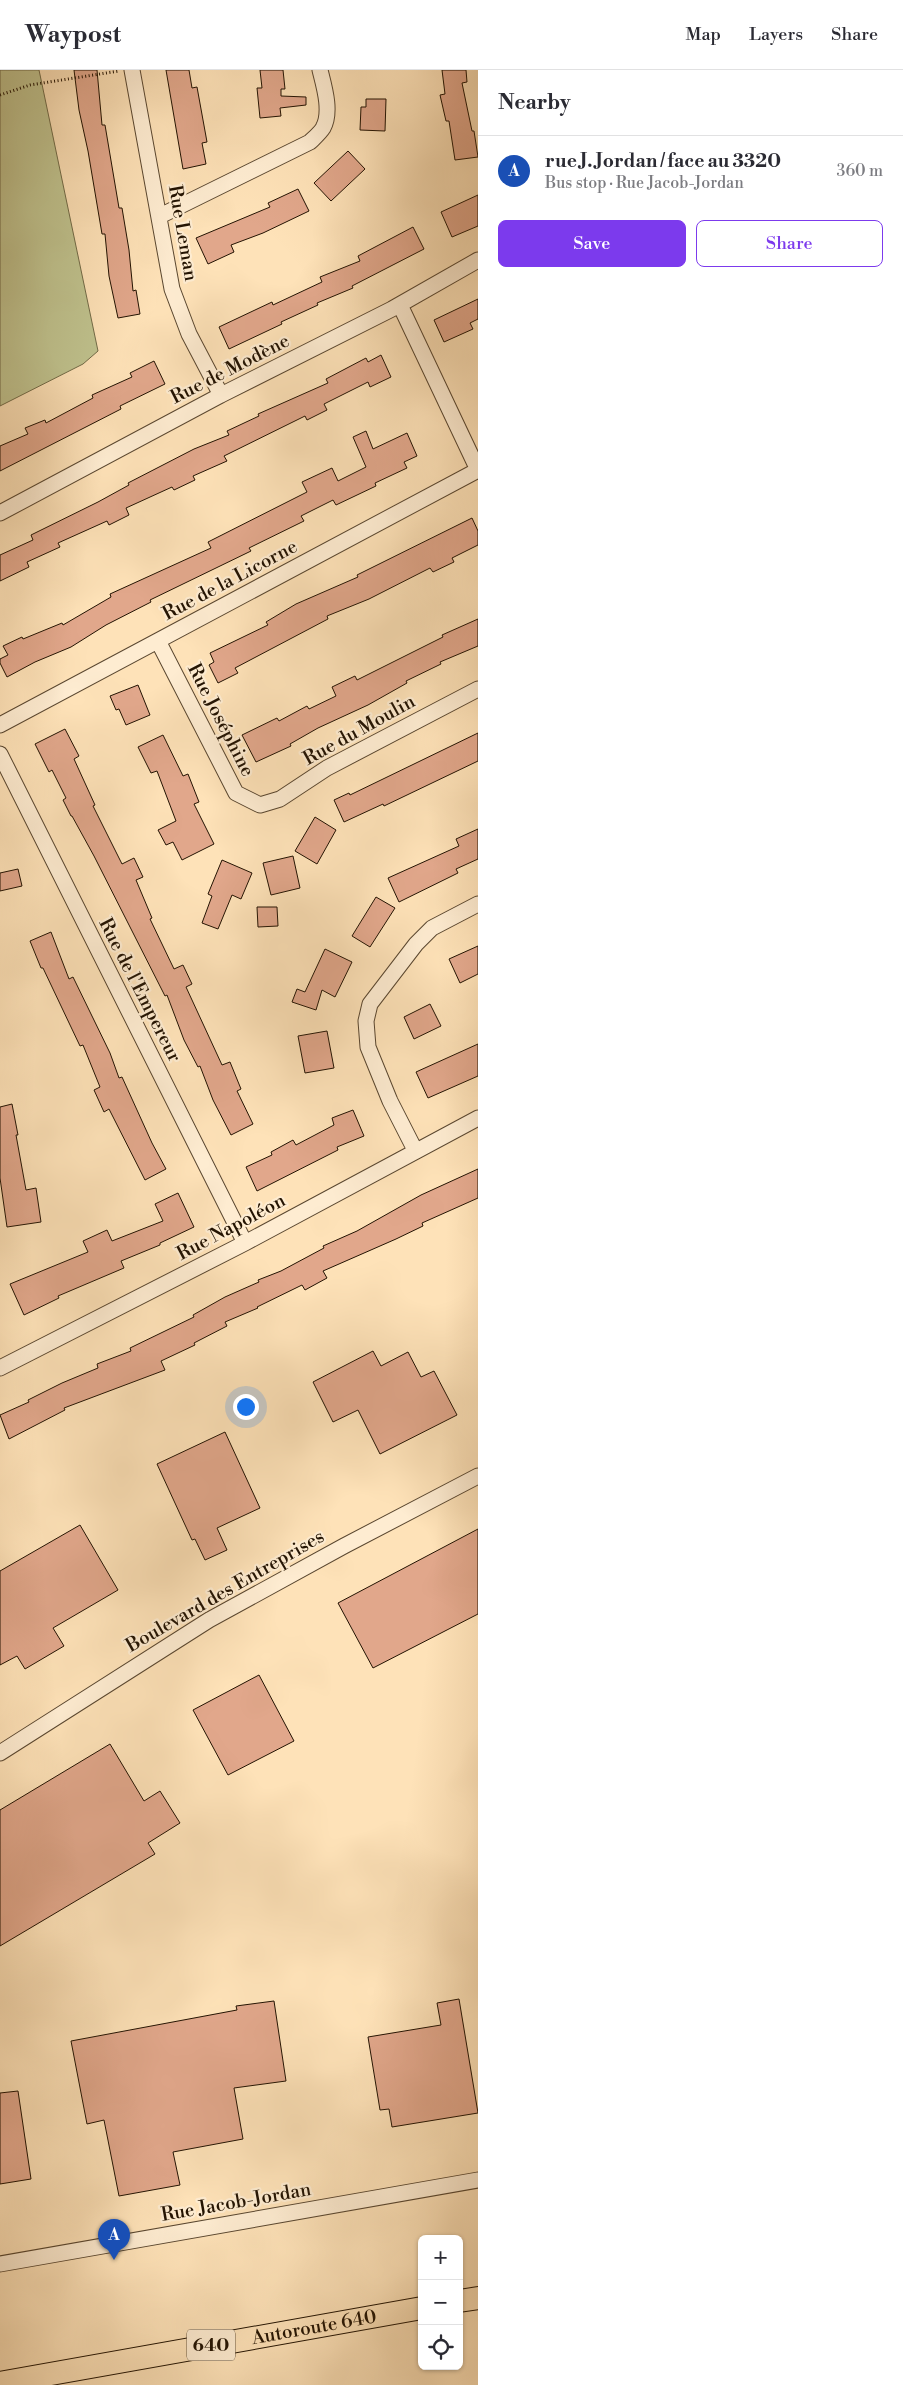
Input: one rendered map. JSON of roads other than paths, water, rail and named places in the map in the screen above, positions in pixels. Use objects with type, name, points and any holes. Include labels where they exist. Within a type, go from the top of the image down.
[{"type":"highway","points":[[463,2300],[478,2298]]},
{"type":"highway","name":"Autoroute 640","points":[[0,2383],[418,2309]]},
{"type":"street","name":"Rue Leman","points":[[132,70],[172,289],[189,334],[220,396]]},
{"type":"street","points":[[160,216],[310,142],[323,128],[326,119],[324,86],[320,70]]},
{"type":"street","name":"Rue de Modène","points":[[0,513],[220,396],[400,305],[478,260]]},
{"type":"street","points":[[400,305],[478,470]]},
{"type":"street","name":"Rue de la Licorne","points":[[0,725],[478,470]]},
{"type":"street","name":"Rue Joséphine","points":[[158,641],[236,793],[260,804]]},
{"type":"street","name":"Rue du Moulin","points":[[260,804],[280,799],[327,768],[478,689]]},
{"type":"street","name":"Rue de l'Empereur","points":[[0,754],[245,1243]]},
{"type":"street","points":[[415,1150],[390,1101],[368,1048],[366,1021],[370,1004],[416,944],[432,928],[478,904]]},
{"type":"street","name":"Rue Napoléon","points":[[0,1368],[245,1243],[415,1150],[478,1118]]},
{"type":"street","name":"Boulevard des Entreprises","points":[[0,1753],[81,1699],[209,1620],[360,1537],[478,1476]]},
{"type":"street","name":"Rue Jacob-Jordan","points":[[0,2264],[478,2180]]},
{"type":"place","name":"rue J. Jordan / face au 3320","points":[[114,2260]]}]
